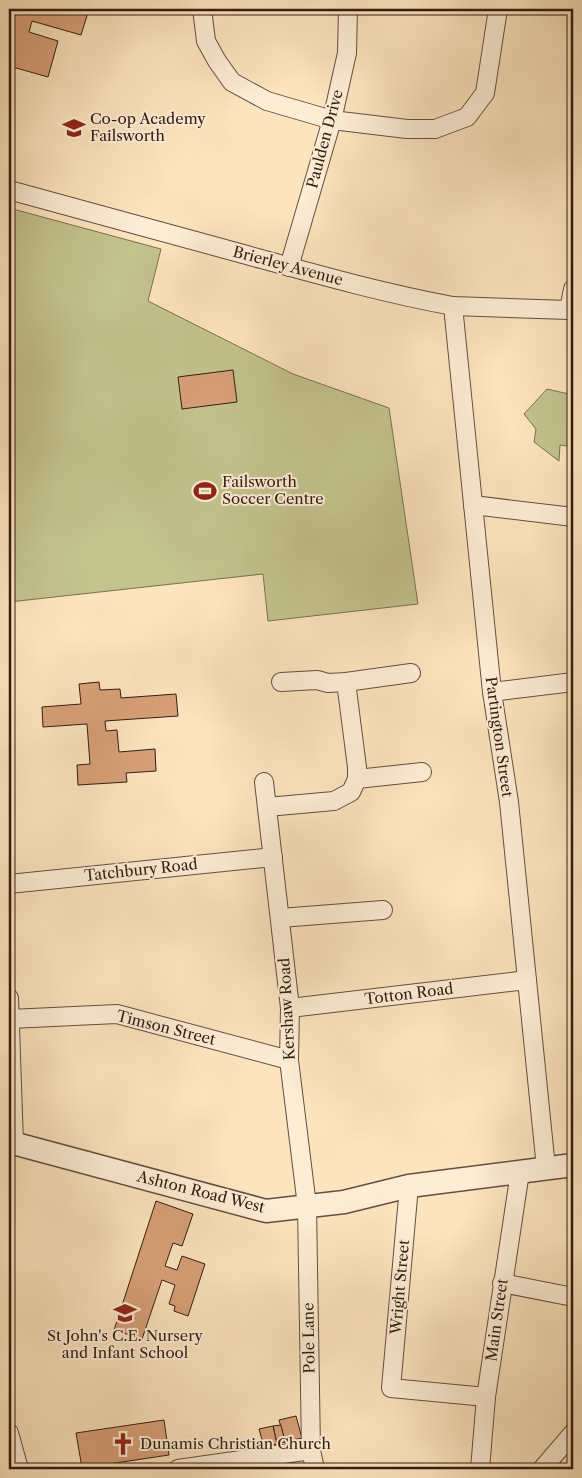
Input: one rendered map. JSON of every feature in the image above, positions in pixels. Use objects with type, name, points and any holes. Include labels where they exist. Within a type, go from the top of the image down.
[{"type":"street","points":[[202,9],[206,41],[232,82],[267,101],[332,120],[407,130],[435,129],[467,117],[484,93],[498,9]]},
{"type":"street","name":"Paulden Drive","points":[[289,267],[332,120],[347,53],[348,9]]},
{"type":"street","name":"Brierley Avenue","points":[[9,190],[387,292],[453,306],[571,311]]},
{"type":"street","points":[[571,311],[573,289]]},
{"type":"street","name":"Partington Street","points":[[453,306],[492,692],[509,802],[546,1168]]},
{"type":"street","points":[[473,505],[573,518]]},
{"type":"street","points":[[281,682],[317,680],[328,683],[346,682],[411,673]]},
{"type":"street","points":[[267,807],[334,800],[352,792],[357,779],[357,767],[346,682]]},
{"type":"street","points":[[492,692],[573,682]]},
{"type":"street","points":[[357,779],[422,772]]},
{"type":"street","name":"Kershaw Road","points":[[264,782],[290,1008],[289,1060],[307,1206]]},
{"type":"street","name":"Tatchbury Road","points":[[9,884],[273,857]]},
{"type":"street","points":[[280,918],[384,910]]},
{"type":"street","name":"Totton Road","points":[[290,1008],[527,980]]},
{"type":"street","points":[[9,999],[11,1142]]},
{"type":"street","name":"Timson Street","points":[[10,1019],[117,1014],[289,1060]]},
{"type":"street","name":"Ashton Road West","points":[[11,1142],[266,1211],[344,1202],[409,1186],[573,1164]]},
{"type":"street","name":"Main Street","points":[[480,1469],[486,1397],[520,1172]]},
{"type":"street","name":"Wright Street","points":[[409,1186],[391,1388],[486,1397]]},
{"type":"street","name":"Pole Lane","points":[[307,1206],[311,1450],[316,1469]]},
{"type":"street","points":[[502,1283],[573,1297]]},
{"type":"street","points":[[542,1469],[573,1433]]},
{"type":"street","points":[[10,1445],[19,1469]]},
{"type":"street","points":[[178,1469],[311,1450]]},
{"type":"green space","name":"Failsworth Soccer Centre","points":[[9,208],[161,249],[148,301],[293,374],[389,408],[418,604],[268,621],[263,574],[9,602]]},
{"type":"green space","points":[[547,389],[573,395],[573,447],[560,445],[559,461],[534,442],[536,429],[524,414]]},
{"type":"building","points":[[9,9],[89,9],[81,35],[32,21],[29,32],[58,41],[48,77],[9,66]]},
{"type":"building","points":[[233,370],[237,402],[182,409],[178,377]]},
{"type":"building","points":[[99,682],[100,690],[120,689],[121,698],[176,694],[178,716],[105,721],[106,731],[117,730],[119,752],[155,749],[156,771],[126,773],[127,782],[78,785],[77,765],[90,764],[87,724],[43,727],[42,707],[81,704],[79,684]]},
{"type":"building","points":[[156,1201],[193,1214],[182,1246],[173,1243],[165,1266],[177,1270],[182,1256],[205,1264],[188,1316],[174,1311],[175,1306],[169,1304],[175,1285],[162,1280],[142,1339],[114,1330]]},
{"type":"building","points":[[296,1416],[302,1438],[285,1442],[279,1420]]},
{"type":"building","name":"Dunamis Christian Church","points":[[164,1420],[169,1455],[82,1468],[76,1433]]},
{"type":"building","points":[[281,1425],[285,1442],[277,1444],[273,1426]]},
{"type":"building","points":[[273,1426],[277,1444],[264,1447],[259,1429]]},
{"type":"building","points":[[294,1462],[295,1469],[267,1469],[267,1466]]},
{"type":"place","name":"Co-op Academy Failsworth","points":[[74,128]]},
{"type":"place","name":"Failsworth Soccer Centre","points":[[205,491]]},
{"type":"place","name":"St John's C.E. Nursery and Infant School","points":[[125,1313]]},
{"type":"place","name":"Dunamis Christian Church","points":[[123,1444]]}]
